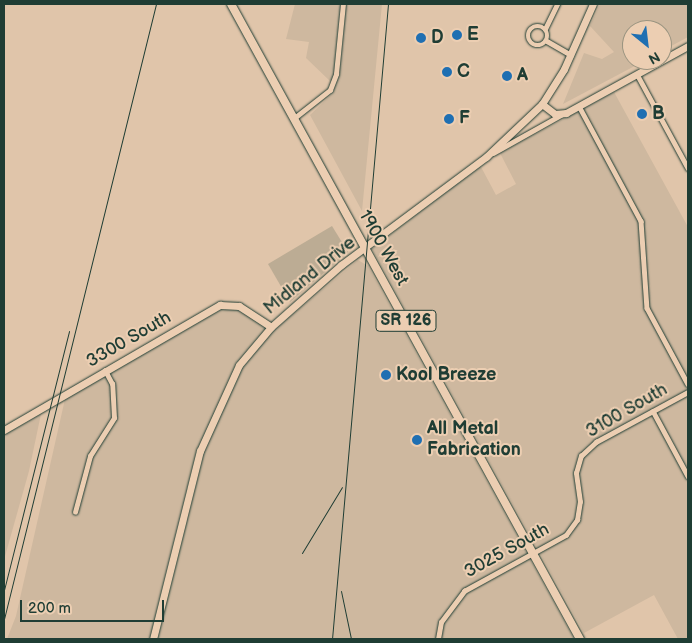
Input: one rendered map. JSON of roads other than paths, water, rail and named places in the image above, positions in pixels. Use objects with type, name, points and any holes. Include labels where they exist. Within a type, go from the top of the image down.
[{"type":"main road","name":"1900 West","points":[[230,4],[367,248],[580,639]]},
{"type":"street","points":[[293,119],[330,90],[336,74],[343,4]]},
{"type":"street","points":[[546,41],[545,29],[557,4]]},
{"type":"street","name":"Midland Drive","points":[[153,639],[213,415],[239,365],[271,327],[367,248],[486,157],[542,104],[571,55],[592,4]]},
{"type":"street","points":[[545,29],[535,27],[528,37],[535,45],[546,41],[571,55]]},
{"type":"street","points":[[486,157],[688,46]]},
{"type":"street","points":[[637,74],[688,168]]},
{"type":"street","points":[[542,104],[555,114],[566,112]]},
{"type":"street","points":[[579,106],[641,221],[647,308],[688,384]]},
{"type":"street","name":"3300 South","points":[[4,430],[220,305],[239,306],[271,327]]},
{"type":"street","points":[[75,512],[90,456],[114,418],[112,384],[105,370]]},
{"type":"street","name":"3100 South","points":[[581,456],[596,442],[688,392]]},
{"type":"street","points":[[653,411],[688,476]]},
{"type":"street","name":"3025 South","points":[[438,639],[441,622],[464,591],[566,535],[577,520],[580,502],[576,473],[581,456]]},
{"type":"railway","points":[[4,619],[156,4]]},
{"type":"railway","points":[[332,639],[388,4]]},
{"type":"railway","points":[[4,590],[69,331]]},
{"type":"railway","points":[[302,553],[342,487]]},
{"type":"railway","points":[[341,591],[351,639]]},
{"type":"place","name":"E","points":[[457,35]]},
{"type":"place","name":"D","points":[[421,38]]},
{"type":"place","name":"C","points":[[447,72]]},
{"type":"place","name":"A","points":[[507,76]]},
{"type":"place","name":"B","points":[[642,114]]},
{"type":"place","name":"F","points":[[449,119]]},
{"type":"place","name":"Kool Breeze","points":[[386,375]]},
{"type":"place","name":"All Metal Fabrication","points":[[417,440]]}]
